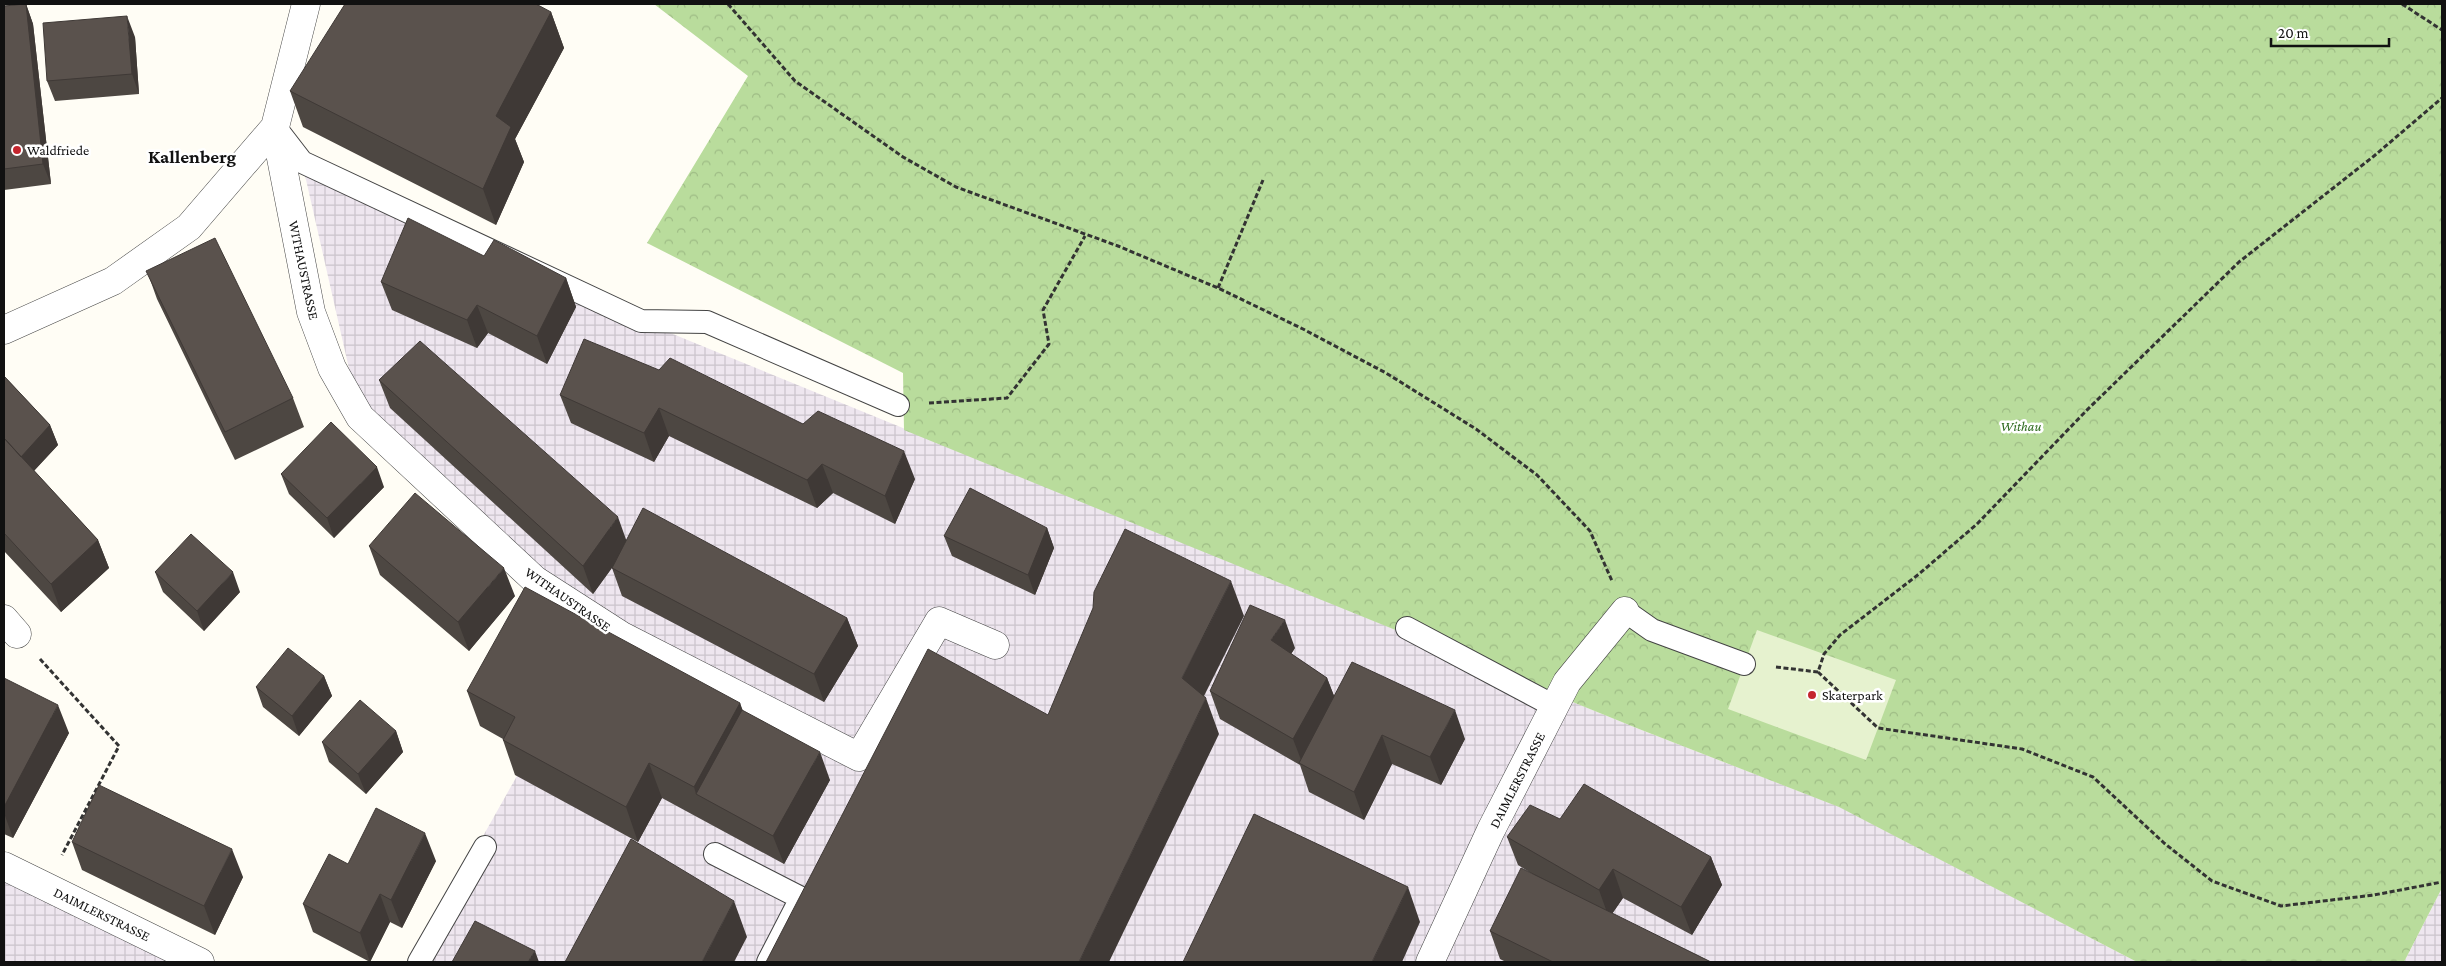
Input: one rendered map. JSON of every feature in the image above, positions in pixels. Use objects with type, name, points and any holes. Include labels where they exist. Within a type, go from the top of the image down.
[{"type":"street","points":[[4,330],[113,281],[189,227],[275,127],[306,4]]},
{"type":"street","name":"WITHAUSTRASSE","points":[[275,127],[311,312],[332,368],[360,417],[535,580],[622,636],[859,757],[939,621],[995,646]]},
{"type":"street","name":"DAIMLERSTRASSE","points":[[1430,962],[1491,830],[1567,682],[1625,611]]},
{"type":"street","name":"DAIMLERSTRASSE","points":[[4,866],[200,962]]},
{"type":"lane","points":[[275,127],[302,162],[641,321],[707,322],[898,405]]},
{"type":"lane","points":[[1625,611],[1652,630],[1744,664]]},
{"type":"lane","points":[[1407,628],[1554,706]]},
{"type":"lane","points":[[419,962],[485,847]]},
{"type":"lane","points":[[715,854],[801,898],[768,962]]},
{"type":"path","points":[[728,4],[796,81],[904,157],[956,187],[1084,236],[1118,246],[1218,288],[1303,329],[1386,373],[1476,429],[1537,475],[1590,531],[1625,611]]},
{"type":"path","points":[[2402,4],[2442,30]]},
{"type":"path","points":[[1818,672],[1824,654],[1840,635],[1919,574],[1976,524],[2086,411],[2239,262],[2374,156],[2442,98]]},
{"type":"path","points":[[1218,288],[1263,180]]},
{"type":"path","points":[[898,405],[1007,398],[1050,344],[1042,310],[1084,236]]},
{"type":"path","points":[[11,627],[119,746],[46,886]]},
{"type":"path","points":[[1744,664],[1818,672],[1878,728],[2022,749],[2093,778],[2164,843],[2212,881],[2281,906],[2374,895],[2442,882]]},
{"type":"shaded area","points":[[302,162],[641,321],[1639,729],[1840,807],[2137,962],[412,962],[601,627],[360,417]]},
{"type":"shaded area","points":[[4,866],[200,962],[4,962]]},
{"type":"shaded area","points":[[2442,888],[2442,962],[2404,962]]},
{"type":"green space","name":"Withau","points":[[654,4],[2442,4],[2442,888],[2404,962],[2137,962],[1839,807],[1639,729],[904,430],[903,373],[647,243],[748,76]]},
{"type":"green space","name":"Skaterpark","points":[[1757,630],[1896,680],[1866,760],[1728,709]]},
{"type":"building","points":[[26,4],[43,164],[4,169],[4,6]]},
{"type":"building","points":[[345,4],[536,4],[551,12],[496,116],[511,127],[483,189],[290,91]]},
{"type":"building","points":[[127,16],[132,74],[47,81],[43,23]]},
{"type":"building","points":[[408,218],[484,256],[494,240],[566,278],[537,336],[477,305],[467,320],[381,282]]},
{"type":"building","points":[[215,238],[293,398],[225,432],[146,271]]},
{"type":"building","points":[[584,339],[659,370],[670,358],[803,424],[818,411],[904,451],[885,496],[822,464],[807,480],[659,408],[644,433],[560,395]]},
{"type":"building","points":[[420,341],[618,517],[583,566],[379,380]]},
{"type":"building","points":[[4,376],[50,425],[21,457],[4,438]]},
{"type":"building","points":[[331,422],[377,467],[327,518],[281,474]]},
{"type":"building","points":[[4,438],[98,540],[51,584],[4,533]]},
{"type":"building","points":[[970,488],[1047,528],[1028,575],[944,536]]},
{"type":"building","points":[[415,493],[504,568],[458,622],[369,546]]},
{"type":"building","points":[[643,508],[847,618],[814,674],[612,568]]},
{"type":"building","points":[[1125,529],[1231,581],[1182,678],[1206,698],[1079,962],[766,962],[928,649],[1048,715],[1093,608],[1094,592]]},
{"type":"building","points":[[191,534],[233,572],[197,611],[155,572]]},
{"type":"building","points":[[525,587],[740,703],[694,787],[649,763],[626,807],[503,740],[515,717],[467,691]]},
{"type":"building","points":[[1250,605],[1285,620],[1271,640],[1327,678],[1293,739],[1210,691]]},
{"type":"building","points":[[288,648],[324,676],[292,716],[256,687]]},
{"type":"building","points":[[1352,662],[1455,710],[1430,757],[1382,735],[1354,792],[1299,763]]},
{"type":"building","points":[[4,678],[58,705],[4,807]]},
{"type":"building","points":[[360,700],[396,731],[358,774],[322,742]]},
{"type":"building","points":[[742,710],[820,752],[773,836],[696,794]]},
{"type":"building","points":[[1584,784],[1711,857],[1681,907],[1613,869],[1599,890],[1507,837],[1530,805],[1560,819]]},
{"type":"building","points":[[99,785],[232,849],[204,906],[72,842]]},
{"type":"building","points":[[376,808],[425,833],[391,900],[380,894],[360,933],[303,904],[329,854],[348,864]]},
{"type":"building","points":[[1254,814],[1408,887],[1372,962],[1183,962]]},
{"type":"building","points":[[631,839],[734,901],[702,962],[565,962]]},
{"type":"building","points":[[1521,868],[1711,962],[1553,962],[1490,931]]},
{"type":"building","points":[[475,921],[535,951],[528,962],[452,962]]},
{"type":"place","name":"Waldfriede","points":[[17,150]]},
{"type":"place","name":"Skaterpark","points":[[1812,695]]},
{"type":"district","name":"Kallenberg","points":[[192,156]]}]
